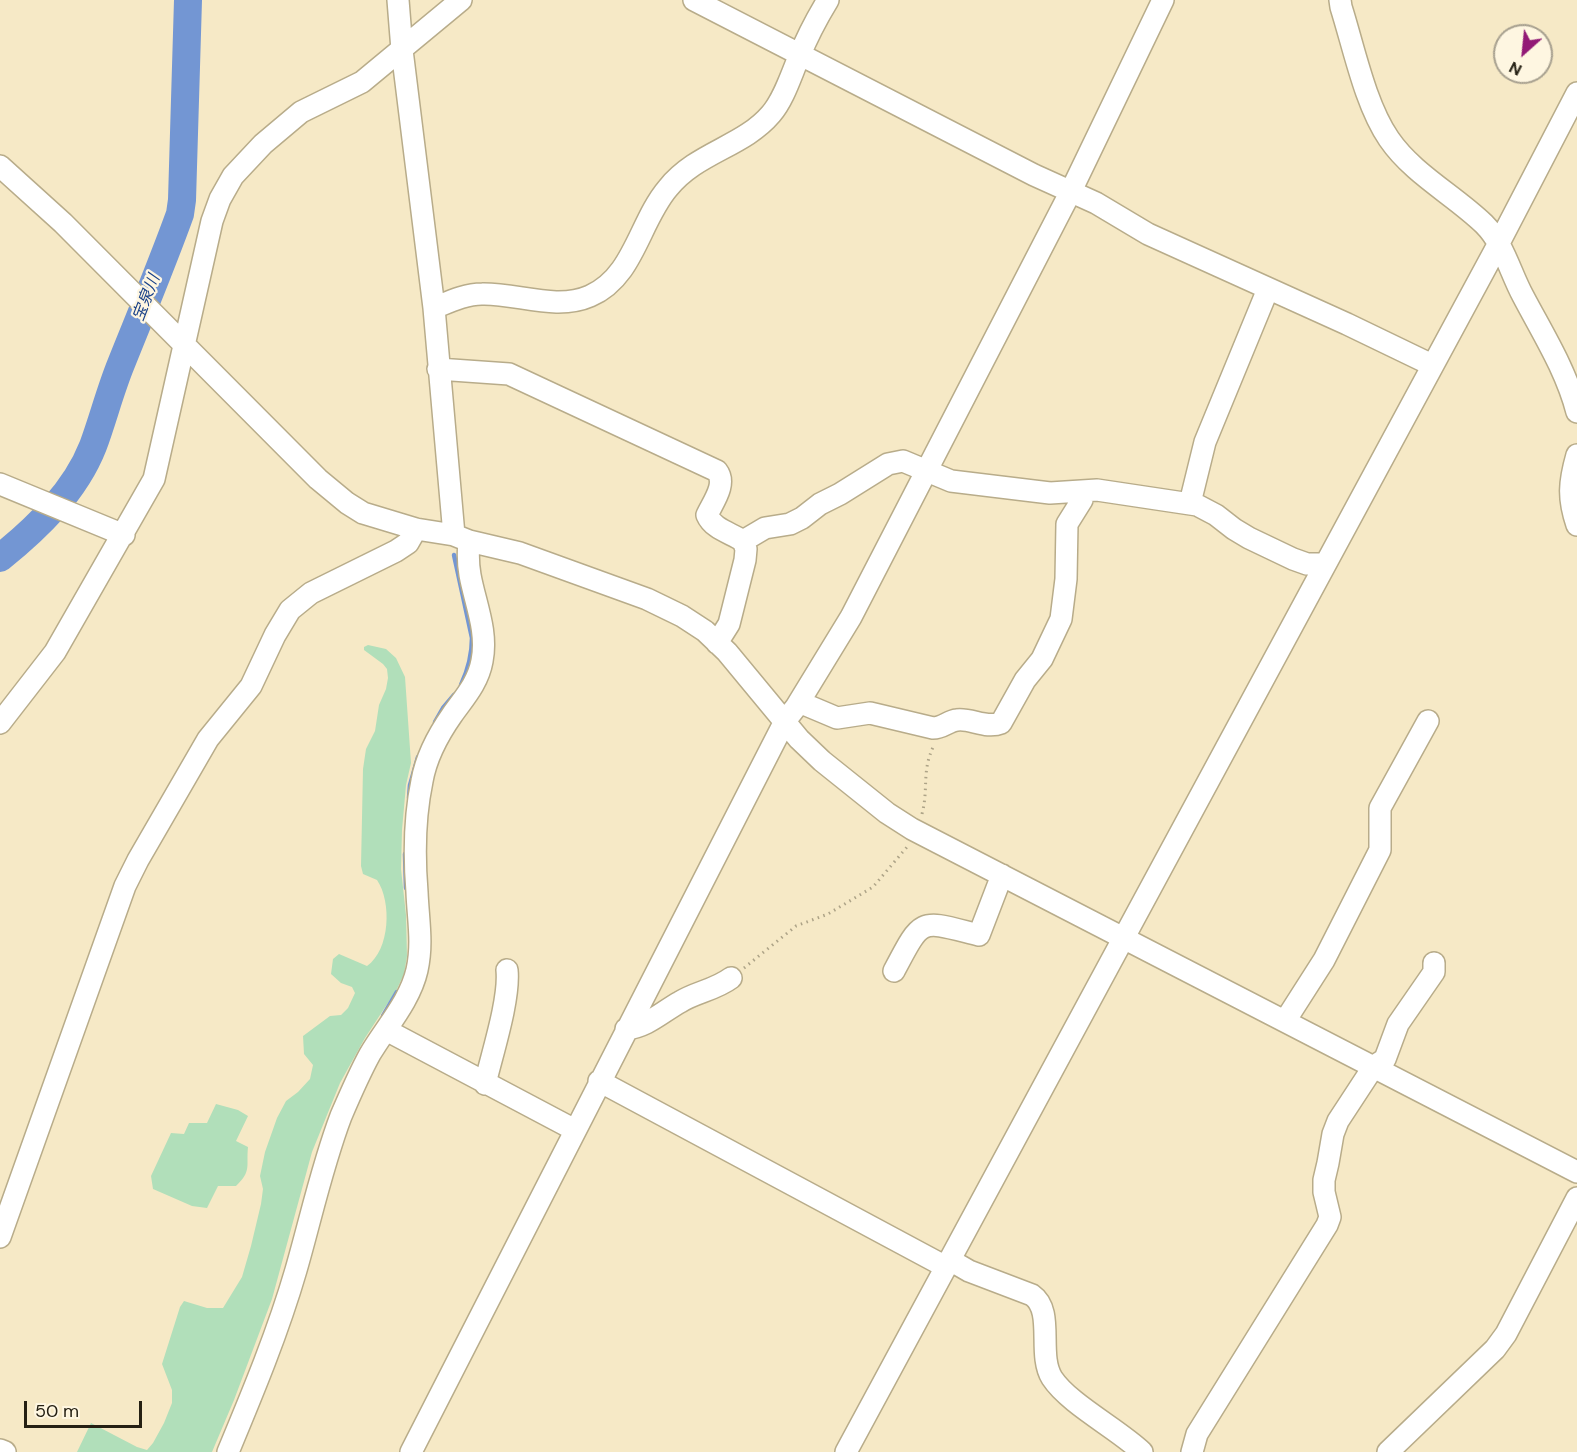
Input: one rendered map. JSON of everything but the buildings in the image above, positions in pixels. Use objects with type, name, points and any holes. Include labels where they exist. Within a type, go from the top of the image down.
[{"type":"street","points":[[228,1452],[286,1304],[331,1143],[356,1081],[412,985],[417,971],[421,925],[417,906],[414,838],[422,781],[426,762],[443,729],[467,696],[482,662],[483,634],[461,538],[438,369],[434,308],[402,50],[398,0]]},
{"type":"street","points":[[0,723],[54,652],[124,535],[154,479],[159,465],[183,346],[212,221],[220,199],[233,176],[263,144],[301,112],[362,82],[461,0]]},
{"type":"street","points":[[694,0],[1034,175],[1096,203],[1148,234],[1432,365]]},
{"type":"street","points":[[434,308],[464,296],[480,294],[561,303],[588,297],[606,289],[616,279],[626,263],[667,189],[691,165],[746,136],[773,113],[828,0]]},
{"type":"street","points":[[411,1452],[784,721],[799,702],[851,617],[927,471],[1071,191],[1163,0]]},
{"type":"street","points":[[1340,0],[1372,107],[1389,138],[1400,153],[1479,220],[1499,243],[1522,294],[1568,383],[1577,412]]},
{"type":"street","points":[[846,1452],[1499,243],[1577,93]]},
{"type":"street","points":[[0,166],[63,223],[183,346],[318,479],[346,503],[363,513],[416,529],[520,553],[647,599],[682,616],[717,643],[799,738],[822,761],[887,813],[916,831],[1577,1172]]},
{"type":"street","points":[[1190,504],[1205,442],[1268,289]]},
{"type":"street","points":[[438,369],[509,374],[711,467],[722,477],[722,483],[707,515],[710,521],[743,541],[746,549],[729,624],[717,643]]},
{"type":"street","points":[[1577,455],[1570,485],[1570,504],[1577,525]]},
{"type":"street","points":[[743,541],[765,528],[790,524],[888,464],[903,461],[951,481],[1050,493],[1097,490],[1190,504],[1207,509],[1234,529],[1293,559],[1307,564],[1325,564]]},
{"type":"street","points":[[0,484],[124,535]]},
{"type":"street","points":[[799,702],[837,718],[870,713],[933,728],[941,728],[960,719],[990,725],[1001,723],[1025,680],[1042,659],[1061,620],[1066,579],[1067,524],[1082,500],[1083,492]]},
{"type":"street","points":[[0,1237],[125,886],[208,739],[251,686],[275,635],[290,610],[311,593],[396,551],[408,543],[416,529]]},
{"type":"street","points":[[1285,1021],[1324,960],[1380,850],[1380,808],[1428,721]]},
{"type":"street","points":[[894,972],[911,939],[925,925],[934,923],[978,935],[1002,875]]},
{"type":"street","points":[[1192,1452],[1197,1434],[1327,1225],[1330,1217],[1323,1179],[1329,1164],[1333,1134],[1338,1120],[1374,1066],[1385,1059],[1398,1024],[1434,972],[1434,963]]},
{"type":"street","points":[[485,1084],[503,1009],[508,979],[507,970]]},
{"type":"street","points":[[626,1029],[638,1028],[680,1001],[721,985],[731,978]]},
{"type":"street","points":[[386,1030],[574,1130]]},
{"type":"street","points":[[599,1081],[948,1264],[1032,1295],[1039,1300],[1043,1310],[1047,1365],[1052,1377],[1075,1400],[1142,1452]]},
{"type":"street","points":[[1388,1452],[1495,1348],[1506,1334],[1577,1198]]},
{"type":"street","points":[[0,1450],[5,1452]]},
{"type":"path","points":[[731,978],[796,926],[828,914],[873,887],[909,844],[916,831],[925,802],[925,767],[941,728]]},
{"type":"green space","points":[[368,645],[386,649],[396,658],[405,677],[411,763],[406,785],[402,830],[401,869],[406,915],[407,956],[404,974],[340,1083],[312,1152],[272,1299],[212,1452],[77,1452],[91,1423],[137,1447],[147,1450],[153,1443],[172,1403],[172,1390],[162,1364],[180,1307],[184,1301],[207,1308],[223,1308],[242,1277],[261,1204],[263,1189],[260,1176],[265,1152],[277,1118],[286,1101],[310,1079],[313,1065],[304,1054],[303,1036],[330,1016],[341,1015],[348,1008],[355,993],[352,987],[341,983],[331,974],[333,959],[339,954],[367,966],[375,959],[384,938],[386,913],[382,889],[377,880],[363,874],[361,866],[363,769],[366,749],[375,731],[379,705],[388,678],[387,669],[383,664],[364,650],[364,647]]},
{"type":"green space","points":[[216,1104],[238,1110],[248,1116],[236,1141],[248,1147],[247,1168],[241,1181],[236,1186],[218,1186],[207,1208],[192,1206],[153,1189],[151,1176],[171,1133],[184,1134],[189,1123],[207,1123]]},
{"type":"waterway","name":"宝泉川","points":[[0,558],[54,508],[85,463],[117,374],[180,214],[188,0]]},
{"type":"waterway","points":[[454,555],[472,638],[469,662],[461,685]]},
{"type":"waterway","points":[[435,722],[454,695]]},
{"type":"waterway","points":[[409,798],[410,785],[418,757]]},
{"type":"waterway","points":[[405,854],[406,888]]},
{"type":"waterway","points":[[383,1016],[397,992]]}]
